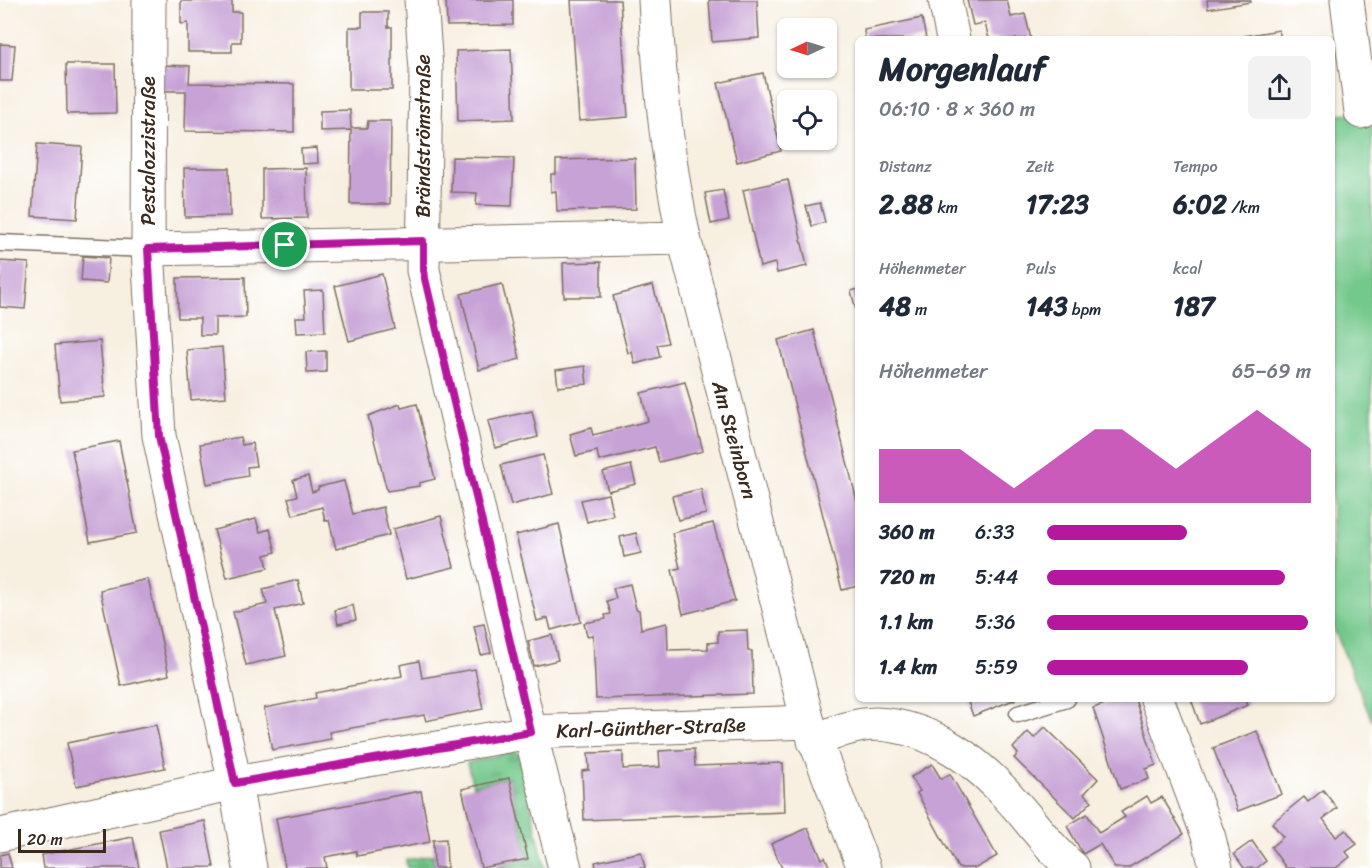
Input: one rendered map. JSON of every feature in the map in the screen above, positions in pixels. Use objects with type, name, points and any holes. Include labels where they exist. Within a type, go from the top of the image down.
[{"type":"street","name":"Pestalozzistraße","points":[[149,0],[148,249],[159,436],[235,783],[250,868]]},
{"type":"street","name":"Brändströmstraße","points":[[421,0],[426,70],[423,270],[565,868]]},
{"type":"street","name":"Am Steinborn","points":[[655,0],[664,126],[671,180],[684,238],[811,731],[864,868]]},
{"type":"street","points":[[945,0],[952,36]]},
{"type":"street","points":[[1347,0],[1361,112]]},
{"type":"street","points":[[148,249],[423,241],[684,238]]},
{"type":"street","points":[[1158,702],[1209,838],[1216,868]]},
{"type":"street","name":"Karl-Günther-Straße","points":[[0,835],[235,783],[531,732],[836,731],[875,724],[916,732],[964,754],[1016,804],[1032,827]]},
{"type":"street","points":[[1032,827],[1042,868]]},
{"type":"street","points":[[1032,827],[1073,868]]},
{"type":"lane","points":[[0,243],[148,249]]},
{"type":"lane","points":[[1018,714],[1057,702]]},
{"type":"green space","points":[[1372,107],[1372,721],[1335,631],[1335,116],[1361,112]]},
{"type":"green space","points":[[513,751],[519,754],[545,868],[495,868],[528,859],[509,778],[473,786],[467,763]]},
{"type":"green space","points":[[433,855],[434,868],[407,868],[406,860]]},
{"type":"building","points":[[446,0],[513,0],[513,25],[447,26]]},
{"type":"building","points":[[571,0],[620,0],[628,117],[579,121]]},
{"type":"building","points":[[709,0],[757,0],[759,38],[712,42]]},
{"type":"building","points":[[967,0],[1007,0],[1011,17],[1025,14],[1030,36],[988,36],[985,23],[973,25]]},
{"type":"building","points":[[1207,0],[1250,0],[1251,2],[1208,9]]},
{"type":"building","points":[[181,1],[232,1],[232,12],[241,12],[241,42],[232,42],[232,52],[188,52],[188,23],[181,24]]},
{"type":"building","points":[[362,12],[388,12],[388,27],[392,27],[392,90],[349,90],[349,27],[362,27]]},
{"type":"building","points":[[922,18],[925,36],[865,36],[864,30]]},
{"type":"building","points":[[1279,30],[1280,36],[1245,36]]},
{"type":"building","points":[[0,44],[15,45],[12,81],[0,81]]},
{"type":"building","points":[[511,49],[514,119],[458,121],[456,51]]},
{"type":"building","points":[[66,64],[115,64],[116,113],[67,114]]},
{"type":"building","points":[[162,65],[190,66],[189,83],[294,84],[294,132],[185,131],[186,91],[162,91]]},
{"type":"building","points":[[763,73],[777,134],[777,150],[781,151],[737,162],[718,83]]},
{"type":"building","points":[[350,110],[351,128],[367,128],[368,121],[391,121],[390,204],[350,204],[351,130],[320,131],[320,111]]},
{"type":"building","points":[[37,144],[82,147],[77,219],[32,216]]},
{"type":"building","points":[[317,148],[318,163],[302,164],[301,149]]},
{"type":"building","points":[[452,157],[514,158],[512,206],[476,205],[477,193],[451,192]]},
{"type":"building","points":[[635,158],[636,209],[557,211],[556,191],[551,192],[551,174],[556,174],[556,160]]},
{"type":"building","points":[[184,168],[229,168],[230,216],[185,217]]},
{"type":"building","points":[[306,168],[307,218],[262,219],[262,169]]},
{"type":"building","points":[[788,180],[807,266],[777,273],[775,263],[760,267],[743,190]]},
{"type":"building","points":[[723,190],[729,220],[711,224],[705,193]]},
{"type":"building","points":[[820,203],[825,222],[812,226],[806,206]]},
{"type":"building","points":[[83,256],[109,258],[107,283],[81,281]]},
{"type":"building","points":[[0,261],[29,263],[25,309],[0,307]]},
{"type":"building","points":[[601,262],[601,297],[564,297],[563,263]]},
{"type":"building","points":[[382,274],[395,329],[349,341],[335,286]]},
{"type":"building","points":[[245,277],[246,317],[215,318],[215,335],[200,335],[200,318],[178,318],[177,278]]},
{"type":"building","points":[[502,284],[520,359],[479,370],[461,294]]},
{"type":"building","points":[[653,285],[668,343],[657,345],[660,357],[635,364],[632,352],[628,353],[613,296]]},
{"type":"building","points":[[323,290],[325,332],[297,333],[296,317],[306,317],[304,291]]},
{"type":"building","points":[[855,290],[855,306],[851,291]]},
{"type":"building","points":[[814,330],[855,493],[855,587],[842,590],[778,340]]},
{"type":"building","points":[[100,341],[105,397],[60,401],[55,345]]},
{"type":"building","points":[[222,347],[226,397],[191,400],[187,350]]},
{"type":"building","points":[[326,351],[326,372],[307,373],[306,352]]},
{"type":"building","points":[[585,366],[587,384],[558,387],[556,370]]},
{"type":"building","points":[[685,382],[703,451],[659,462],[655,447],[599,461],[597,451],[576,456],[570,434],[591,428],[593,435],[648,421],[641,393]]},
{"type":"building","points":[[400,404],[401,408],[417,404],[435,479],[419,483],[419,486],[387,491],[368,416]]},
{"type":"building","points":[[532,411],[538,437],[495,448],[488,421]]},
{"type":"building","points":[[240,437],[242,445],[252,443],[256,466],[247,467],[248,476],[207,484],[200,444]]},
{"type":"building","points":[[119,441],[137,533],[90,542],[72,450]]},
{"type":"building","points":[[543,455],[553,494],[511,505],[501,465]]},
{"type":"building","points":[[631,465],[636,484],[608,491],[603,472]]},
{"type":"building","points":[[308,476],[312,492],[318,490],[318,487],[344,481],[353,514],[383,507],[389,535],[336,549],[329,520],[325,521],[322,507],[293,515],[288,498],[297,496],[293,480]]},
{"type":"building","points":[[701,489],[706,514],[678,520],[672,496]]},
{"type":"building","points":[[608,494],[613,515],[587,522],[581,500]]},
{"type":"building","points":[[441,516],[454,567],[406,579],[393,529]]},
{"type":"building","points":[[256,519],[260,532],[270,529],[276,552],[265,555],[268,568],[227,578],[214,530]]},
{"type":"building","points":[[713,523],[735,601],[683,614],[672,570],[680,568],[672,533]]},
{"type":"building","points":[[559,524],[581,622],[551,630],[548,618],[537,621],[516,535]]},
{"type":"building","points":[[636,533],[641,553],[624,557],[620,537]]},
{"type":"building","points":[[148,579],[169,675],[121,686],[100,590]]},
{"type":"building","points":[[298,580],[303,603],[275,610],[286,656],[246,665],[233,612],[267,604],[263,589]]},
{"type":"building","points":[[630,584],[636,609],[639,610],[641,629],[667,623],[668,650],[708,649],[708,643],[718,642],[718,631],[747,630],[748,651],[752,651],[753,694],[596,699],[593,635],[587,636],[584,623],[606,619],[605,615],[611,614],[607,601],[616,598],[613,588]]},
{"type":"building","points":[[353,605],[356,620],[338,624],[335,610]]},
{"type":"building","points":[[484,624],[491,653],[481,655],[474,626]]},
{"type":"building","points":[[552,635],[558,660],[534,666],[528,641]]},
{"type":"building","points":[[419,661],[422,678],[475,669],[483,709],[426,721],[424,715],[329,732],[331,739],[272,750],[264,708],[316,698],[315,693],[402,676],[400,665]]},
{"type":"building","points":[[968,702],[1008,702],[973,716]]},
{"type":"building","points":[[1111,702],[1136,702],[1156,765],[1146,769],[1149,779],[1120,789],[1093,708]]},
{"type":"building","points":[[1192,702],[1246,702],[1248,705],[1200,724]]},
{"type":"building","points":[[156,725],[165,768],[76,786],[67,743]]},
{"type":"building","points":[[1045,727],[1098,779],[1084,794],[1092,801],[1075,818],[1014,758],[1018,754],[1013,748],[1028,732],[1034,738]]},
{"type":"building","points":[[1257,731],[1282,794],[1238,811],[1213,748]]},
{"type":"building","points":[[694,749],[695,766],[783,763],[785,812],[584,820],[582,771],[589,770],[588,753],[623,752],[623,769],[660,767],[659,751]]},
{"type":"building","points":[[932,764],[941,779],[950,774],[997,856],[976,868],[958,868],[917,793],[920,791],[911,777]]},
{"type":"building","points":[[509,778],[528,859],[481,868],[462,789]]},
{"type":"building","points":[[1323,790],[1337,808],[1323,819],[1336,837],[1346,830],[1357,844],[1346,852],[1350,857],[1336,868],[1286,868],[1271,847],[1283,837],[1272,823],[1304,797],[1308,802]]},
{"type":"building","points":[[421,791],[430,842],[357,856],[356,851],[325,857],[327,868],[285,868],[276,818]]},
{"type":"building","points":[[1147,796],[1151,803],[1162,797],[1184,834],[1128,868],[1115,868],[1100,844],[1083,854],[1067,826],[1087,814],[1099,833],[1125,817],[1121,812]]},
{"type":"building","points":[[205,821],[214,867],[167,868],[159,830]]},
{"type":"building","points":[[808,828],[822,859],[825,857],[830,868],[782,868],[771,844]]},
{"type":"building","points":[[133,837],[139,868],[43,868],[41,855]]},
{"type":"building","points":[[446,839],[447,868],[434,868],[433,840]]},
{"type":"building","points":[[1252,841],[1266,861],[1257,868],[1244,868],[1234,854]]},
{"type":"building","points":[[641,852],[645,868],[596,868],[595,862]]},
{"type":"building","points":[[8,853],[12,868],[0,868],[0,855]]},
{"type":"route","points":[[423,241],[423,270],[531,732],[235,783],[159,436],[148,249],[285,245],[423,241]]}]
